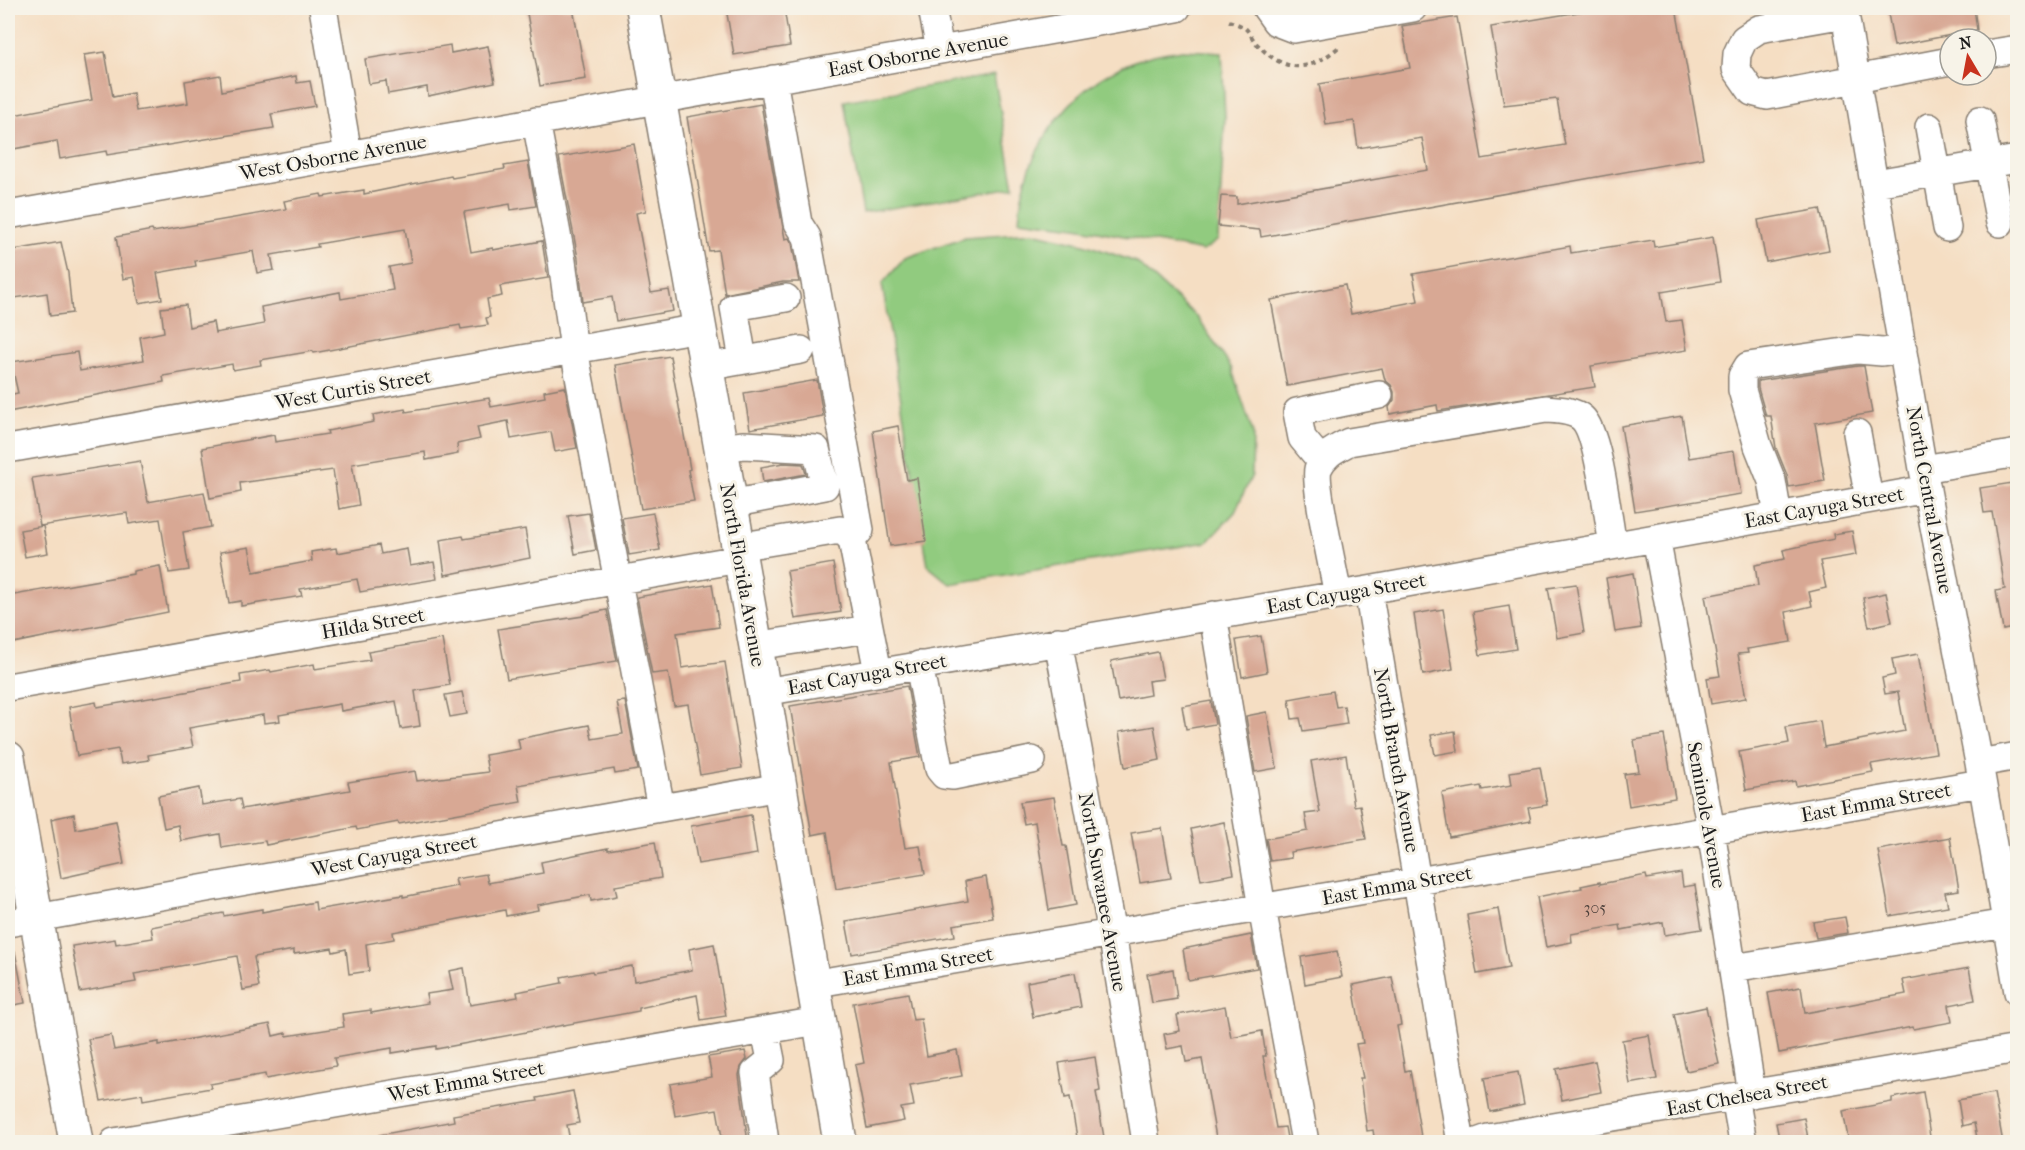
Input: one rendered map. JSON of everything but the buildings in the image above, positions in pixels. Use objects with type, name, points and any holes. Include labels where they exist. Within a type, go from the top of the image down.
[{"type":"main road","name":"North Florida Avenue","points":[[643,8],[764,692],[840,1143]]},
{"type":"main road","points":[[8,758],[21,921],[76,1143]]},
{"type":"street","points":[[323,8],[348,154]]},
{"type":"street","points":[[932,8],[940,50]]},
{"type":"street","name":"East Osborne Avenue","points":[[658,99],[940,50],[1083,16],[1177,8]]},
{"type":"street","points":[[1266,8],[1276,22],[1294,29],[1413,8]]},
{"type":"street","points":[[1845,11],[1759,29],[1744,39],[1737,54],[1736,69],[1752,92],[1767,96],[1938,63]]},
{"type":"street","name":"North Central Avenue","points":[[1845,11],[1925,479],[2018,992]]},
{"type":"street","points":[[1998,52],[2018,49]]},
{"type":"street","points":[[773,79],[798,223],[807,237],[860,530],[852,540],[878,672]]},
{"type":"street","name":"West Osborne Avenue","points":[[8,215],[658,99]]},
{"type":"street","points":[[1980,120],[2000,223]]},
{"type":"street","points":[[536,121],[562,261],[574,350],[661,808]]},
{"type":"street","points":[[1929,127],[1947,228]]},
{"type":"street","points":[[1875,183],[2018,159]]},
{"type":"street","points":[[743,360],[734,307],[786,298]]},
{"type":"street","name":"West Curtis Street","points":[[8,449],[699,328]]},
{"type":"street","points":[[706,367],[801,350]]},
{"type":"street","points":[[1778,516],[1772,481],[1758,446],[1742,390],[1742,376],[1748,366],[1858,350],[1882,352],[1903,350]]},
{"type":"street","points":[[1322,462],[1302,438],[1297,412],[1379,395]]},
{"type":"street","points":[[1338,595],[1319,489],[1318,471],[1326,454],[1349,442],[1546,409],[1569,411],[1583,419],[1594,440],[1613,545]]},
{"type":"street","points":[[1857,433],[1869,499]]},
{"type":"street","points":[[720,448],[744,445],[816,449],[825,486],[730,504]]},
{"type":"street","name":"East Cayuga Street","points":[[764,692],[1368,590],[1869,499],[1925,479],[2018,453]]},
{"type":"street","name":"Hilda Street","points":[[8,687],[618,580],[840,530],[852,540]]},
{"type":"street","name":"Seminole Avenue","points":[[1656,538],[1711,830],[1733,968],[1743,1095],[1743,1143]]},
{"type":"street","name":"North Branch Avenue","points":[[1368,590],[1460,1137],[1458,1143]]},
{"type":"street","points":[[1212,615],[1305,1143]]},
{"type":"street","points":[[755,646],[869,629]]},
{"type":"street","name":"North Suwanee Avenue","points":[[1058,641],[1112,933],[1146,1143]]},
{"type":"street","points":[[919,665],[939,769],[944,775],[953,776],[1032,760]]},
{"type":"street","name":"East Emma Street","points":[[812,984],[1711,830],[1980,773],[2018,756]]},
{"type":"street","name":"West Cayuga Street","points":[[21,921],[780,788]]},
{"type":"street","points":[[1733,968],[2006,923]]},
{"type":"street","name":"West Emma Street","points":[[114,1143],[818,1020]]},
{"type":"street","points":[[765,1030],[771,1060],[755,1073],[765,1143]]},
{"type":"street","name":"East Chelsea Street","points":[[1477,1143],[1488,1138],[2018,1048]]},
{"type":"green space","points":[[1182,50],[1222,52],[1225,117],[1218,240],[1203,251],[1076,227],[1019,220],[1023,192],[1031,165],[1043,140],[1077,97],[1099,80],[1123,66],[1154,55]]},
{"type":"green space","points":[[994,75],[1014,187],[863,213],[844,101]]},
{"type":"green space","points":[[1033,232],[1084,244],[1136,262],[1197,317],[1231,367],[1253,433],[1252,475],[1235,512],[1207,542],[950,584],[928,566],[882,284],[905,258],[965,237]]}]
